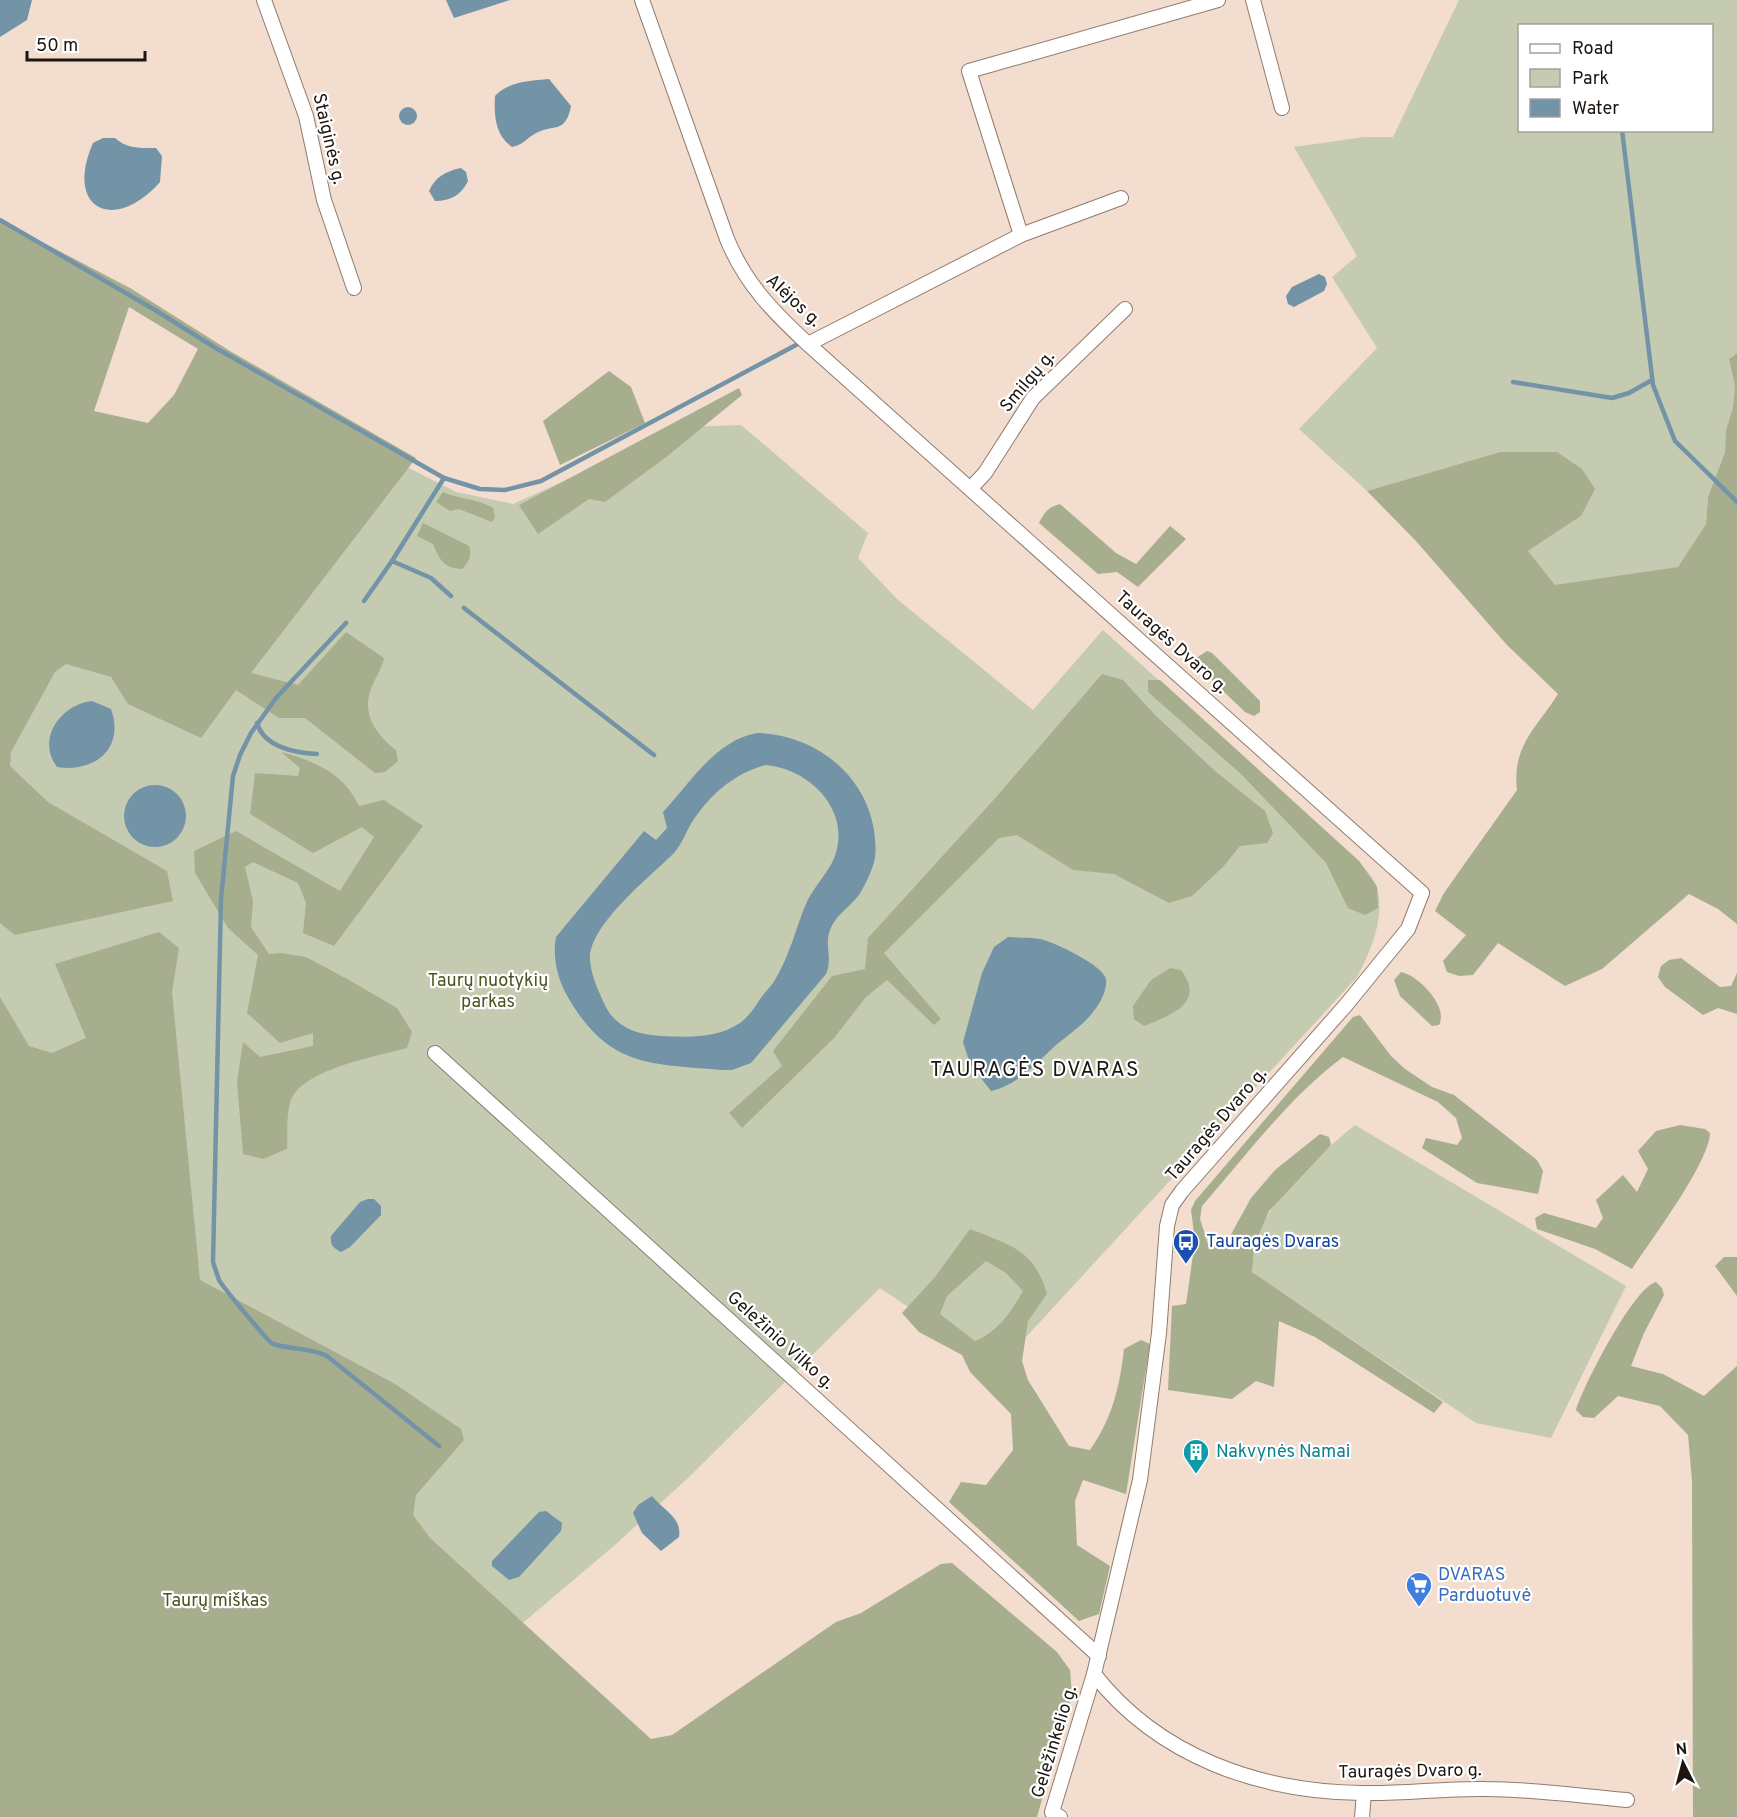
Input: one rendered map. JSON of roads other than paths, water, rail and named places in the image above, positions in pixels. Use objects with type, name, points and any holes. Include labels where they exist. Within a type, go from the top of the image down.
[{"type":"street","name":"Staiginės g.","points":[[264,0],[306,116],[324,200],[354,288]]},
{"type":"street","name":"Alėjos g.","points":[[642,0],[736,262],[758,295],[808,344],[1021,235],[1121,198]]},
{"type":"street","points":[[1021,235],[969,71],[1218,0]]},
{"type":"street","points":[[1252,0],[1282,108]]},
{"type":"street","name":"Smilgų g.","points":[[971,488],[985,473],[1033,398],[1125,309]]},
{"type":"street","name":"Tauragės Dvaro g.","points":[[808,344],[1422,893],[1408,929],[1346,1005],[1182,1191],[1173,1205],[1167,1226],[1159,1333],[1140,1480],[1094,1674],[1129,1714],[1156,1735],[1207,1761],[1280,1785],[1364,1793],[1487,1789],[1627,1800]]},
{"type":"street","name":"Geležinio Vilko g.","points":[[435,1053],[1098,1656]]},
{"type":"street","name":"Geležinkelio g.","points":[[1054,1815],[1094,1674]]},
{"type":"street","points":[[1362,1817],[1364,1793]]},
{"type":"water","points":[[0,0],[32,0],[27,20],[0,37]]},
{"type":"water","points":[[446,0],[510,0],[454,18]]},
{"type":"water","points":[[549,79],[571,106],[565,121],[562,125],[540,131],[521,144],[512,147],[499,131],[495,96],[513,85]]},
{"type":"water","points":[[408,107],[414,110],[417,116],[414,122],[408,125],[402,122],[399,116],[402,110]]},
{"type":"water","points":[[103,138],[115,138],[134,147],[156,148],[162,156],[160,182],[143,198],[126,207],[111,210],[98,207],[89,198],[85,184],[86,166],[93,143]]},
{"type":"water","points":[[461,168],[466,172],[468,181],[462,190],[451,198],[435,201],[429,191],[434,182],[446,173]]},
{"type":"water","points":[[1319,274],[1325,277],[1327,284],[1324,291],[1294,307],[1288,304],[1286,296],[1292,287]]},
{"type":"water","points":[[92,701],[111,709],[114,735],[110,746],[104,755],[94,762],[71,768],[57,767],[51,756],[49,745],[50,735],[55,725],[70,709]]},
{"type":"water","points":[[757,733],[778,735],[798,741],[816,749],[848,775],[860,791],[869,810],[875,841],[873,866],[859,895],[832,925],[828,936],[829,962],[826,974],[751,1063],[732,1070],[722,1070],[673,1066],[634,1058],[616,1050],[600,1038],[584,1021],[569,999],[557,969],[556,937],[644,831],[656,840],[667,828],[663,812],[705,764],[716,753],[742,737]],"holes":[[[766,765],[797,774],[823,794],[832,808],[837,823],[838,839],[833,862],[808,899],[789,952],[774,981],[746,1018],[721,1032],[702,1036],[661,1036],[634,1031],[619,1023],[608,1010],[598,991],[590,963],[593,945],[600,930],[623,901],[674,853],[692,822],[715,794],[733,780],[754,769]]]},
{"type":"water","points":[[155,785],[167,787],[177,794],[184,804],[186,816],[184,828],[177,838],[167,845],[155,847],[143,845],[133,838],[126,828],[124,816],[126,804],[133,794],[143,787]]},
{"type":"water","points":[[1008,937],[1040,939],[1066,949],[1103,973],[1106,985],[1100,1002],[1084,1022],[1018,1079],[991,1091],[970,1064],[963,1042],[982,973],[994,947]]},
{"type":"water","points":[[374,1199],[381,1206],[381,1215],[350,1247],[341,1252],[338,1251],[332,1244],[331,1236],[360,1202]]},
{"type":"water","points":[[652,1496],[675,1519],[679,1530],[679,1537],[661,1551],[642,1533],[633,1513],[638,1505]]},
{"type":"water","points":[[546,1511],[562,1523],[561,1531],[519,1577],[509,1580],[492,1566],[492,1561],[539,1512]]},
{"type":"waterway","points":[[1622,132],[1653,385],[1675,441],[1737,502]]},
{"type":"waterway","points":[[0,220],[214,347],[444,478],[480,489],[505,490],[541,481],[796,345]]},
{"type":"waterway","points":[[1513,382],[1612,398],[1629,393],[1652,380]]},
{"type":"waterway","points":[[364,601],[444,478]]},
{"type":"waterway","points":[[392,561],[431,578],[451,596]]},
{"type":"waterway","points":[[464,608],[654,755]]},
{"type":"waterway","points":[[346,623],[276,698],[251,733],[233,776],[221,899],[213,1262],[222,1285],[269,1341],[273,1344],[314,1351],[327,1356],[439,1446]]},
{"type":"waterway","points":[[257,723],[266,738],[273,743],[290,750],[317,754]]},
{"type":"place","name":"Tauragės Dvaras","points":[[1186,1265]]},
{"type":"place","name":"Nakvynės Namai","points":[[1196,1475]]},
{"type":"place","name":"DVARAS Parduotuvė","points":[[1419,1608]]},
{"type":"district","name":"TAURAGĖS DVARAS","points":[[1035,1070]]},
{"type":"park label","name":"Taurų nuotykių parkas","points":[[488,991]]},
{"type":"park label","name":"Taurų miškas","points":[[215,1601]]}]
